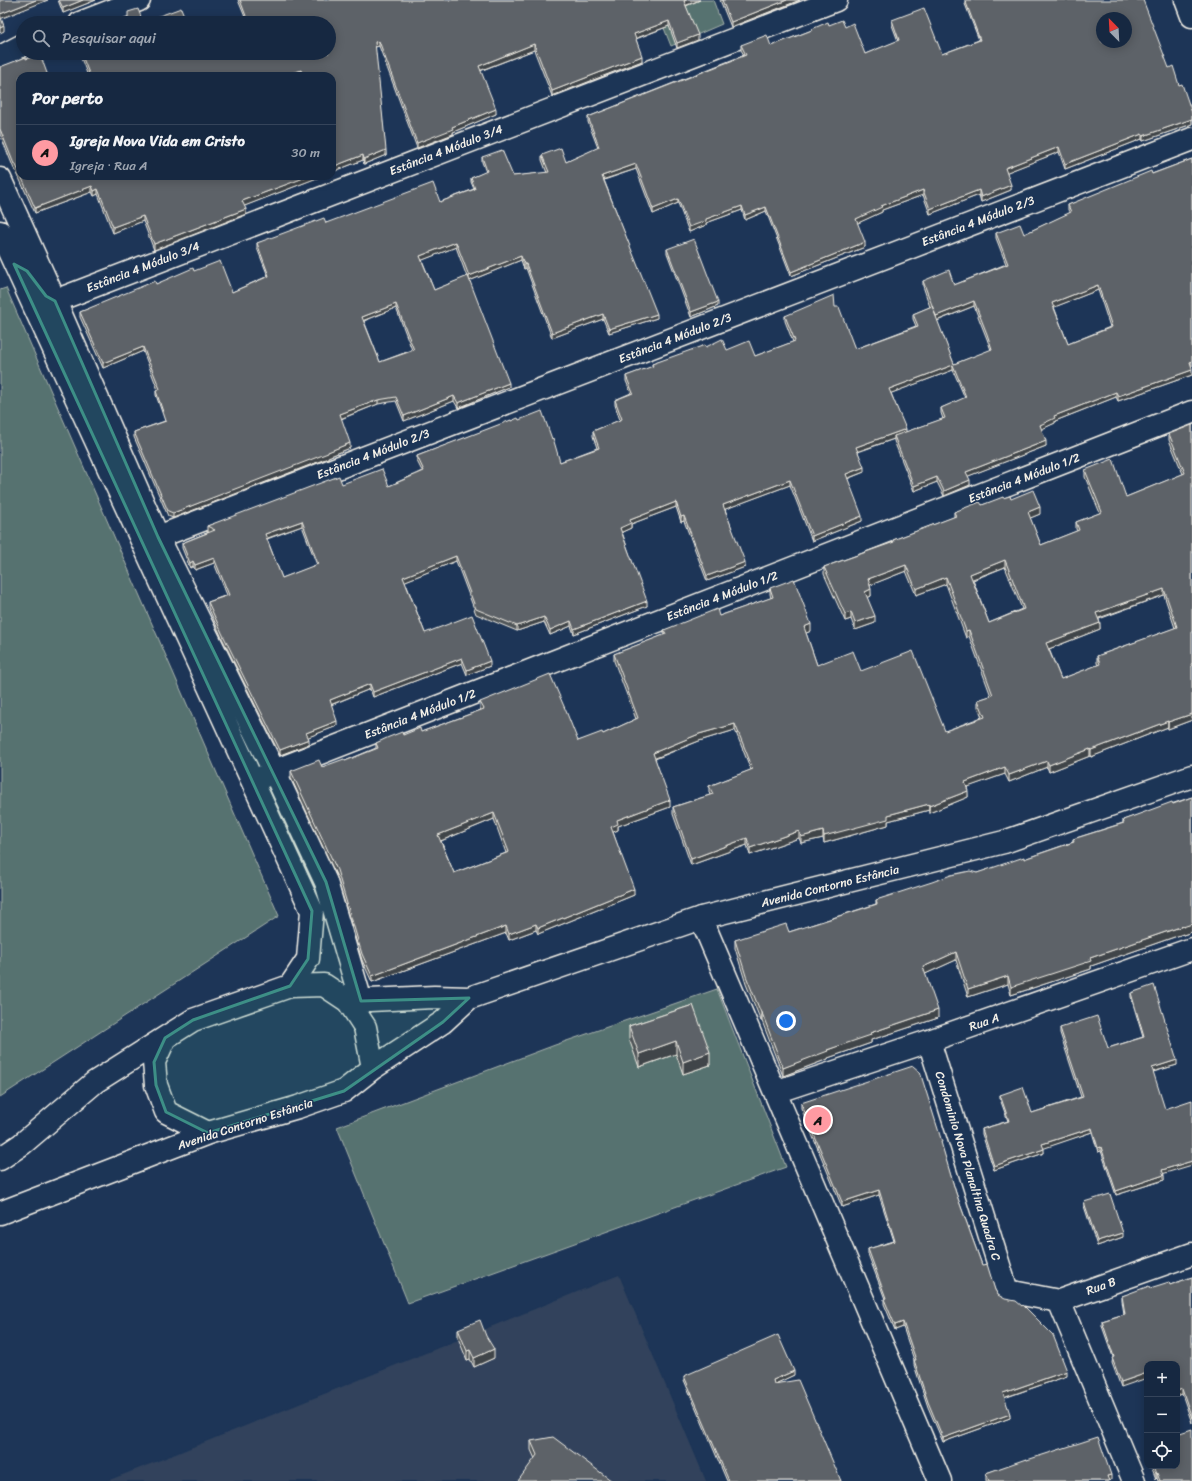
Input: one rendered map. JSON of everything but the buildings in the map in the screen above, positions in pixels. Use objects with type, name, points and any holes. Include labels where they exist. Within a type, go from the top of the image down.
[{"type":"street","points":[[98,16],[139,0]]},
{"type":"street","name":"Estância 4 Módulo 3/4","points":[[55,301],[836,0]]},
{"type":"street","points":[[1186,0],[1192,16]]},
{"type":"street","points":[[0,57],[16,49]]},
{"type":"street","name":"Estância 4 Módulo 2/3","points":[[158,537],[1192,139]]},
{"type":"street","points":[[0,178],[158,537],[274,770],[326,882],[358,991],[348,1001]]},
{"type":"street","points":[[0,232],[7,267],[253,782],[312,911],[308,959],[290,986]]},
{"type":"street","points":[[7,267],[22,266],[28,270],[46,296],[55,301]]},
{"type":"street","name":"Estância 4 Módulo 1/2","points":[[253,782],[274,770],[1192,412]]},
{"type":"street","name":"Avenida Contorno Estância","points":[[348,1001],[434,997],[469,998],[701,918],[1004,842],[1192,776]]},
{"type":"street","points":[[701,918],[940,1481]]},
{"type":"street","name":"Rua A","points":[[775,1092],[929,1041],[1192,949]]},
{"type":"street","points":[[0,1159],[22,1144],[95,1082],[193,1020],[290,986],[324,985],[348,1001],[365,1027],[373,1068]]},
{"type":"street","name":"Avenida Contorno Estância","points":[[0,1213],[208,1133],[298,1107],[344,1091],[373,1068],[442,1022],[469,998]]},
{"type":"street","points":[[165,1038],[154,1062],[156,1085],[166,1112],[208,1133]]},
{"type":"street","name":"Condominio Nova Planaltina Quadra C","points":[[929,1041],[1008,1291],[1059,1301]]},
{"type":"street","name":"Rua B","points":[[1059,1301],[1192,1254]]},
{"type":"street","points":[[1059,1301],[1134,1481]]},
{"type":"highlighted area","points":[[14,264],[27,271],[46,296],[55,301],[158,537],[326,882],[361,1001],[469,998],[443,1022],[344,1091],[208,1133],[166,1112],[156,1085],[154,1062],[165,1038],[193,1020],[290,986],[308,959],[312,911]]},
{"type":"shaded area","points":[[619,1275],[706,1481],[107,1481],[163,1459]]},
{"type":"green space","points":[[653,0],[713,0],[722,24],[671,46]]},
{"type":"green space","points":[[6,288],[279,916],[0,1097],[0,290]]},
{"type":"green space","points":[[717,989],[786,1167],[408,1303],[337,1127],[555,1045]]},
{"type":"place","name":"Igreja Nova Vida em Cristo","points":[[818,1120]]}]
